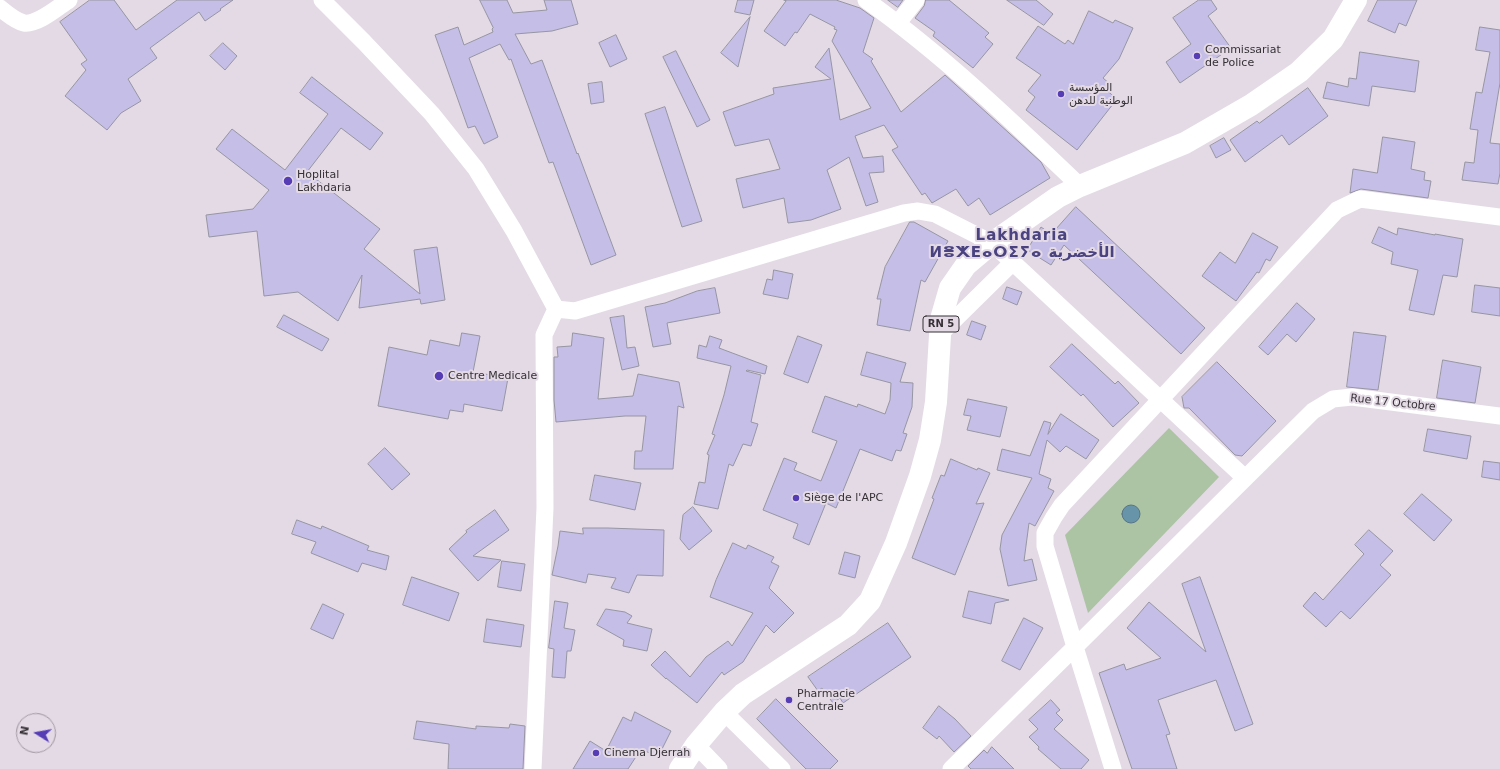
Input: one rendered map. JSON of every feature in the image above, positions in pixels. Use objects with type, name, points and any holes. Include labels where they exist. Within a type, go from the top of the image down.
[{"type":"main road","name":"RN 5","points":[[680,769],[696,745],[724,712],[743,694],[848,625],[870,601],[896,543],[920,476],[930,440],[936,402],[941,319],[950,288],[966,265],[992,243],[1058,197],[1080,186],[1185,143],[1252,105],[1299,72],[1333,39],[1356,0]]},
{"type":"street","points":[[0,8],[24,23],[37,21],[69,0]]},
{"type":"street","points":[[322,0],[432,114],[476,169],[514,231],[556,309]]},
{"type":"street","points":[[866,0],[898,23],[1007,116],[1080,186]]},
{"type":"street","points":[[898,23],[916,0]]},
{"type":"street","points":[[1113,769],[1045,546],[1045,533],[1054,517],[1062,506],[1337,210],[1360,199],[1500,217]]},
{"type":"street","points":[[556,309],[575,311],[904,213],[918,211],[935,214],[992,243],[1245,478]]},
{"type":"street","points":[[940,334],[1013,262]]},
{"type":"street","points":[[533,769],[545,508],[544,335],[556,309]]},
{"type":"street","name":"Rue 17 Octobre","points":[[951,769],[1313,411],[1333,399],[1352,397],[1500,416]]},
{"type":"street","points":[[724,712],[782,769]]},
{"type":"street","points":[[696,745],[719,769]]},
{"type":"green space","points":[[1169,428],[1219,477],[1088,613],[1065,535]]},
{"type":"water","points":[[1131,505],[1137,508],[1140,514],[1137,520],[1131,523],[1125,520],[1122,514],[1125,508]]},
{"type":"building","points":[[90,0],[114,0],[136,30],[177,0],[233,0],[205,21],[199,12],[150,48],[157,58],[128,79],[141,101],[121,113],[107,130],[65,96],[86,70],[81,64],[87,60],[60,22]]},
{"type":"building","points":[[480,0],[507,0],[513,13],[547,10],[544,0],[571,0],[578,24],[552,31],[515,34],[531,64],[542,60],[616,255],[591,265],[553,162],[549,163],[511,59],[509,60],[500,44],[469,58],[498,137],[484,144],[475,126],[468,128],[435,35],[458,27],[464,45],[493,32],[493,28]]},
{"type":"building","points":[[738,0],[754,0],[750,15],[735,12]]},
{"type":"building","points":[[784,0],[836,0],[860,8],[874,18],[863,52],[873,59],[871,61],[901,112],[945,75],[1041,162],[1050,178],[990,215],[979,198],[968,206],[956,189],[932,203],[925,193],[922,195],[892,150],[898,147],[884,125],[855,136],[863,158],[883,156],[884,172],[869,173],[878,202],[866,206],[849,157],[827,170],[841,209],[811,220],[788,223],[784,198],[743,208],[736,179],[780,169],[769,139],[735,146],[723,112],[774,94],[773,88],[831,79],[815,67],[829,48],[840,120],[871,108],[832,41],[837,30],[834,29],[835,27],[810,14],[797,33],[795,32],[785,46],[764,31],[786,1]]},
{"type":"building","points":[[888,0],[903,0],[898,7]]},
{"type":"building","points":[[926,0],[949,0],[989,33],[985,37],[993,44],[973,68],[933,36],[935,32],[915,18],[924,6]]},
{"type":"building","points":[[1007,0],[1036,0],[1053,14],[1044,25]]},
{"type":"building","points":[[1199,0],[1211,0],[1217,9],[1208,16],[1231,48],[1180,83],[1166,62],[1191,44],[1173,18]]},
{"type":"building","points":[[1378,0],[1417,0],[1406,26],[1399,23],[1395,33],[1368,21]]},
{"type":"building","points":[[1089,11],[1113,23],[1115,20],[1133,28],[1119,59],[1103,78],[1110,84],[1105,89],[1117,99],[1077,150],[1026,110],[1035,97],[1028,91],[1041,75],[1016,58],[1038,26],[1065,44],[1068,40],[1073,44]]},
{"type":"building","points":[[750,17],[738,67],[721,53]]},
{"type":"building","points":[[1480,27],[1500,30],[1500,83],[1490,143],[1500,144],[1500,173],[1498,184],[1462,180],[1465,162],[1474,163],[1478,130],[1470,129],[1476,92],[1482,93],[1490,52],[1476,50]]},
{"type":"building","points":[[616,35],[627,59],[610,67],[599,43]]},
{"type":"building","points":[[223,43],[237,56],[225,70],[210,56]]},
{"type":"building","points":[[676,51],[710,120],[697,127],[663,57]]},
{"type":"building","points":[[1360,52],[1419,61],[1415,92],[1372,86],[1369,106],[1323,98],[1327,82],[1348,87],[1349,78],[1356,79]]},
{"type":"building","points":[[312,77],[383,133],[370,150],[341,128],[307,172],[380,229],[364,249],[420,294],[414,250],[437,247],[445,300],[421,304],[420,299],[359,308],[362,275],[338,321],[298,292],[264,296],[257,231],[209,237],[206,215],[253,209],[269,190],[216,149],[232,129],[285,170],[328,114],[300,93]]},
{"type":"building","points":[[602,82],[604,102],[591,104],[588,84]]},
{"type":"building","points":[[1308,88],[1328,116],[1289,145],[1282,135],[1245,162],[1230,140],[1257,121],[1259,123]]},
{"type":"building","points":[[665,107],[702,221],[682,227],[645,114]]},
{"type":"building","points":[[1383,137],[1415,142],[1411,169],[1425,172],[1424,180],[1431,181],[1428,198],[1361,189],[1350,193],[1353,169],[1377,173]]},
{"type":"building","points":[[1224,138],[1231,150],[1216,158],[1210,146]]},
{"type":"building","points":[[1076,207],[1205,328],[1181,354],[1064,245],[1051,265],[1027,250],[1041,227],[1051,234]]},
{"type":"building","points":[[910,222],[914,222],[948,241],[925,282],[921,280],[910,331],[877,325],[881,299],[877,299],[885,267]]},
{"type":"building","points":[[1379,227],[1397,235],[1398,228],[1463,239],[1457,277],[1443,275],[1434,315],[1409,310],[1418,270],[1391,264],[1393,252],[1372,243]]},
{"type":"building","points":[[1253,233],[1278,247],[1270,261],[1266,259],[1259,273],[1257,272],[1236,301],[1202,276],[1220,252],[1235,263]]},
{"type":"building","points":[[774,270],[793,274],[788,299],[763,294],[767,279],[772,280]]},
{"type":"building","points":[[1475,285],[1500,288],[1500,316],[1472,312]]},
{"type":"building","points":[[1007,287],[1022,292],[1017,305],[1003,299]]},
{"type":"building","points":[[715,288],[720,313],[667,323],[671,344],[653,347],[645,307],[665,303],[697,291]]},
{"type":"building","points":[[1297,303],[1315,319],[1296,342],[1287,334],[1268,355],[1259,347]]},
{"type":"building","points":[[284,315],[329,339],[322,351],[277,327]]},
{"type":"building","points":[[624,316],[627,348],[635,347],[639,366],[622,370],[610,318]]},
{"type":"building","points":[[972,321],[986,326],[981,340],[967,335]]},
{"type":"building","points":[[1354,332],[1386,336],[1378,390],[1347,387]]},
{"type":"building","name":"Centre Medicale","points":[[462,333],[480,336],[473,372],[508,378],[502,411],[464,404],[463,412],[450,410],[448,419],[378,406],[389,347],[427,355],[430,340],[459,346]]},
{"type":"building","points":[[573,333],[604,338],[598,399],[633,396],[638,374],[679,382],[684,408],[678,406],[673,469],[634,469],[635,451],[642,451],[646,416],[625,416],[556,422],[554,400],[554,357],[558,357],[557,347],[571,346]]},
{"type":"building","points":[[710,336],[722,340],[719,348],[767,366],[765,374],[746,371],[761,375],[751,422],[758,424],[751,446],[743,444],[733,466],[729,464],[718,509],[694,504],[699,482],[705,483],[709,455],[707,454],[715,435],[712,434],[731,366],[697,358],[699,345],[706,347]]},
{"type":"building","points":[[798,336],[822,345],[808,383],[784,374]]},
{"type":"building","points":[[1072,344],[1115,384],[1118,381],[1139,403],[1113,427],[1083,394],[1081,396],[1050,367]]},
{"type":"building","points":[[867,352],[906,363],[900,382],[913,383],[912,407],[903,433],[907,434],[901,451],[896,450],[892,461],[860,449],[836,508],[826,503],[809,545],[793,538],[798,524],[763,510],[784,458],[797,463],[794,470],[821,481],[837,441],[812,432],[825,396],[857,407],[858,404],[885,414],[890,400],[891,383],[861,375]]},
{"type":"building","points":[[1443,360],[1481,367],[1475,403],[1437,398]]},
{"type":"building","points":[[1217,362],[1276,421],[1242,456],[1235,455],[1189,408],[1184,408],[1182,397]]},
{"type":"building","points":[[968,399],[1007,407],[1000,437],[967,430],[971,416],[964,415]]},
{"type":"building","points":[[1061,414],[1099,440],[1086,459],[1066,446],[1060,452],[1047,440],[1039,474],[1051,479],[1048,488],[1054,491],[1035,526],[1029,523],[1024,561],[1032,559],[1037,580],[1008,586],[1000,549],[1002,535],[1032,478],[997,470],[1002,449],[1030,456],[1044,421],[1051,423],[1048,434]]},
{"type":"building","points":[[1428,429],[1471,436],[1467,459],[1424,451]]},
{"type":"building","points":[[385,448],[410,474],[392,490],[368,464]]},
{"type":"building","points":[[951,459],[977,470],[978,468],[990,473],[976,504],[984,503],[955,575],[912,558],[934,499],[932,498],[941,475],[944,476]]},
{"type":"building","points":[[1484,461],[1500,463],[1500,480],[1482,477]]},
{"type":"building","points":[[595,475],[641,483],[635,510],[590,500]]},
{"type":"building","points":[[1422,494],[1452,520],[1434,541],[1404,514]]},
{"type":"building","points":[[693,507],[712,531],[689,550],[680,539],[683,515]]},
{"type":"building","points":[[495,510],[509,530],[473,556],[501,560],[478,581],[449,549],[467,532],[466,531]]},
{"type":"building","points":[[297,520],[321,529],[322,526],[369,546],[367,550],[389,556],[386,570],[362,563],[358,572],[311,553],[316,542],[292,534]]},
{"type":"building","points":[[583,528],[664,530],[663,576],[637,575],[629,593],[611,588],[616,578],[588,574],[586,583],[552,575],[560,531],[583,534]]},
{"type":"building","points":[[1369,530],[1393,551],[1380,565],[1391,575],[1350,619],[1341,611],[1326,627],[1303,606],[1315,592],[1323,600],[1364,554],[1355,545]]},
{"type":"building","points":[[733,543],[746,549],[748,545],[774,557],[771,562],[779,566],[769,588],[794,613],[774,633],[766,625],[743,662],[724,675],[722,672],[697,703],[666,679],[651,665],[665,651],[690,677],[706,657],[728,641],[732,646],[753,613],[710,597]]},
{"type":"building","points":[[845,552],[860,556],[855,578],[839,574]]},
{"type":"building","points":[[502,561],[525,564],[521,591],[498,587]]},
{"type":"building","points":[[412,577],[459,593],[449,621],[403,605]]},
{"type":"building","points":[[1200,577],[1253,724],[1235,731],[1216,680],[1158,700],[1170,734],[1166,735],[1177,769],[1132,769],[1099,673],[1124,664],[1126,670],[1161,658],[1127,628],[1149,602],[1206,652],[1182,584]]},
{"type":"building","points":[[969,591],[1009,600],[995,603],[991,624],[963,617]]},
{"type":"building","points":[[555,601],[568,603],[564,628],[575,630],[571,651],[567,651],[565,678],[552,677],[554,649],[549,648]]},
{"type":"building","points":[[323,604],[344,614],[333,639],[311,629]]},
{"type":"building","points":[[606,609],[625,612],[632,616],[627,623],[652,629],[647,651],[623,646],[624,640],[597,625]]},
{"type":"building","points":[[1024,618],[1043,628],[1020,670],[1002,661]]},
{"type":"building","points":[[487,619],[524,625],[521,647],[484,642]]},
{"type":"building","points":[[888,623],[911,657],[843,703],[840,698],[833,703],[822,688],[818,691],[808,677]]},
{"type":"building","points":[[776,699],[838,761],[830,769],[806,769],[757,719]]},
{"type":"building","points":[[1051,700],[1060,710],[1056,713],[1063,720],[1054,729],[1089,760],[1081,769],[1061,769],[1038,749],[1039,747],[1029,737],[1038,729],[1029,720]]},
{"type":"building","points":[[939,706],[955,719],[971,736],[954,752],[939,736],[937,739],[923,728]]},
{"type":"building","points":[[635,712],[671,731],[658,757],[641,749],[628,769],[573,769],[590,741],[606,751],[623,717],[631,721]]},
{"type":"building","points":[[417,721],[476,729],[476,726],[509,728],[510,724],[525,726],[523,769],[448,769],[449,744],[414,739]]},
{"type":"building","points":[[992,747],[1014,769],[971,769],[968,766],[984,750],[987,753]]},
{"type":"place","name":"Commissariat de Police","points":[[1197,56]]},
{"type":"place","name":"المؤسسة الوطنية للدهن","points":[[1061,94]]},
{"type":"place","name":"Hoplital Lakhdaria","points":[[288,181]]},
{"type":"place","name":"Centre Medicale","points":[[439,376]]},
{"type":"place","name":"Siège de l'APC","points":[[796,498]]},
{"type":"place","name":"Pharmacie Centrale","points":[[789,700]]},
{"type":"place","name":"Cinema Djerrah","points":[[596,753]]},
{"type":"district","name":"Lakhdaria ⵍⴻⵅⴹⴰⵔⵉⵢⴰ الأخضرية","points":[[1022,244]]}]
